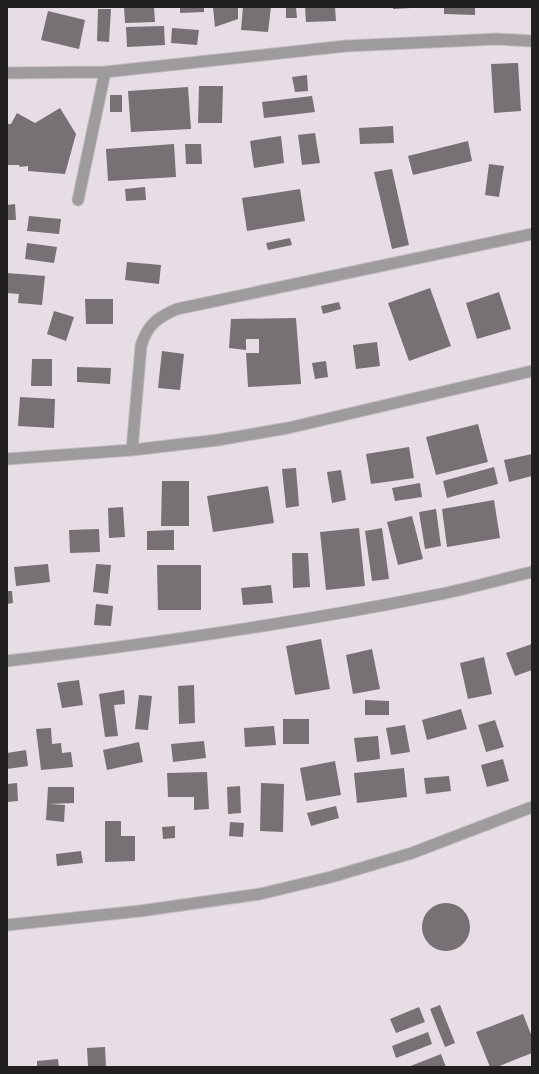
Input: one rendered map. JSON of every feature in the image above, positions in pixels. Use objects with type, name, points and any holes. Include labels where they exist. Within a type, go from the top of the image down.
[{"type":"street","points":[[7,73],[106,72],[346,46],[497,39],[532,41]]},
{"type":"street","points":[[78,200],[106,72]]},
{"type":"street","points":[[132,450],[141,346],[145,333],[151,325],[167,313],[177,308],[532,234]]},
{"type":"street","points":[[7,459],[132,450],[218,440],[288,428],[532,371]]},
{"type":"street","points":[[7,661],[149,644],[243,629],[442,594],[532,572]]},
{"type":"street","points":[[7,925],[140,911],[260,894],[331,877],[412,853],[532,807]]},
{"type":"building","points":[[124,7],[154,7],[155,22],[125,23]]},
{"type":"building","points":[[180,7],[204,7],[204,12],[180,13]]},
{"type":"building","points":[[213,7],[238,7],[238,19],[215,27]]},
{"type":"building","points":[[243,7],[271,7],[268,32],[241,30]]},
{"type":"building","points":[[286,7],[296,7],[297,18],[286,18]]},
{"type":"building","points":[[305,7],[335,7],[336,21],[306,22]]},
{"type":"building","points":[[393,7],[411,7],[411,8],[393,9]]},
{"type":"building","points":[[444,7],[475,7],[475,15],[444,14]]},
{"type":"building","points":[[98,9],[111,9],[109,42],[97,41]]},
{"type":"building","points":[[48,11],[85,20],[79,49],[41,40]]},
{"type":"building","points":[[164,26],[165,45],[127,47],[126,27]]},
{"type":"building","points":[[172,28],[199,30],[197,45],[171,43]]},
{"type":"building","points":[[518,63],[521,111],[494,113],[491,64]]},
{"type":"building","points":[[307,75],[308,91],[295,92],[292,77]]},
{"type":"building","points":[[199,86],[223,86],[222,123],[198,123]]},
{"type":"building","points":[[188,87],[191,129],[131,132],[128,91]]},
{"type":"building","points":[[110,95],[122,95],[122,112],[110,112]]},
{"type":"building","points":[[312,96],[315,112],[264,118],[262,102]]},
{"type":"building","points":[[60,108],[76,134],[65,174],[28,171],[28,166],[20,167],[19,165],[7,165],[7,124],[11,124],[17,113],[35,123]]},
{"type":"building","points":[[393,126],[394,143],[360,144],[359,128]]},
{"type":"building","points":[[315,133],[320,163],[302,165],[298,135]]},
{"type":"building","points":[[281,136],[284,163],[254,168],[250,141]]},
{"type":"building","points":[[468,141],[472,161],[413,175],[408,156]]},
{"type":"building","points":[[174,144],[176,177],[108,181],[106,149]]},
{"type":"building","points":[[185,144],[201,144],[202,164],[186,164]]},
{"type":"building","points":[[489,164],[504,166],[499,197],[485,195]]},
{"type":"building","points":[[392,169],[409,245],[392,249],[374,172]]},
{"type":"building","points":[[145,187],[146,200],[126,201],[125,189]]},
{"type":"building","points":[[300,189],[305,221],[247,231],[242,198]]},
{"type":"building","points":[[15,204],[16,220],[7,220],[7,205]]},
{"type":"building","points":[[29,216],[61,219],[59,234],[27,231]]},
{"type":"building","points":[[290,238],[292,245],[268,250],[266,243]]},
{"type":"building","points":[[27,243],[57,247],[54,263],[25,259]]},
{"type":"building","points":[[127,262],[161,265],[159,284],[125,280]]},
{"type":"building","points":[[7,273],[45,276],[42,305],[18,303],[19,294],[7,293]]},
{"type":"building","points":[[430,288],[451,346],[409,361],[388,303]]},
{"type":"building","points":[[499,292],[511,329],[477,339],[466,303]]},
{"type":"building","points":[[85,299],[113,299],[113,324],[86,324]]},
{"type":"building","points":[[339,302],[341,309],[323,314],[321,306]]},
{"type":"building","points":[[54,311],[74,317],[66,341],[47,334]]},
{"type":"building","points":[[296,318],[301,384],[248,387],[246,353],[259,353],[259,339],[246,339],[246,350],[229,348],[231,319]]},
{"type":"building","points":[[377,342],[380,366],[356,369],[353,345]]},
{"type":"building","points":[[162,351],[184,354],[180,390],[158,388]]},
{"type":"building","points":[[32,359],[52,359],[52,386],[31,386]]},
{"type":"building","points":[[326,361],[328,377],[315,379],[312,363]]},
{"type":"building","points":[[77,367],[111,368],[110,384],[77,382]]},
{"type":"building","points":[[20,397],[55,399],[54,428],[18,426]]},
{"type":"building","points":[[478,424],[488,462],[436,475],[426,437]]},
{"type":"building","points":[[409,447],[414,478],[371,484],[366,454]]},
{"type":"building","points":[[532,454],[532,476],[509,482],[504,460]]},
{"type":"building","points":[[494,467],[498,484],[447,498],[443,481]]},
{"type":"building","points":[[296,468],[299,506],[286,508],[282,469]]},
{"type":"building","points":[[341,470],[346,500],[332,503],[327,472]]},
{"type":"building","points":[[162,481],[189,481],[189,526],[161,526]]},
{"type":"building","points":[[420,483],[422,497],[395,501],[392,488]]},
{"type":"building","points":[[268,486],[274,523],[213,532],[207,496]]},
{"type":"building","points":[[494,500],[500,538],[447,547],[442,509]]},
{"type":"building","points":[[123,507],[125,537],[109,538],[108,508]]},
{"type":"building","points":[[436,509],[441,546],[425,549],[419,512]]},
{"type":"building","points":[[412,516],[423,559],[398,565],[387,522]]},
{"type":"building","points":[[359,528],[365,586],[326,590],[320,532]]},
{"type":"building","points":[[382,528],[389,579],[372,581],[365,531]]},
{"type":"building","points":[[99,529],[100,552],[70,553],[69,530]]},
{"type":"building","points":[[174,530],[174,550],[147,550],[147,531]]},
{"type":"building","points":[[292,553],[308,553],[310,587],[293,588]]},
{"type":"building","points":[[48,564],[50,582],[16,586],[14,567]]},
{"type":"building","points":[[96,564],[111,565],[108,594],[93,592]]},
{"type":"building","points":[[157,565],[201,565],[201,610],[158,610]]},
{"type":"building","points":[[271,585],[273,603],[243,605],[241,588]]},
{"type":"building","points":[[7,591],[12,591],[13,603],[7,604]]},
{"type":"building","points":[[96,604],[113,606],[111,626],[94,625]]},
{"type":"building","points":[[321,639],[330,689],[295,695],[286,646]]},
{"type":"building","points":[[532,644],[532,670],[515,676],[506,653]]},
{"type":"building","points":[[372,649],[380,689],[353,694],[346,655]]},
{"type":"building","points":[[484,657],[492,694],[468,699],[460,663]]},
{"type":"building","points":[[79,680],[83,705],[62,708],[57,683]]},
{"type":"building","points":[[194,685],[195,723],[179,724],[178,686]]},
{"type":"building","points":[[124,690],[125,704],[114,705],[118,736],[105,737],[99,694]]},
{"type":"building","points":[[139,695],[152,696],[148,730],[135,729]]},
{"type":"building","points":[[365,700],[389,701],[389,715],[365,715]]},
{"type":"building","points":[[461,709],[467,729],[427,740],[422,720]]},
{"type":"building","points":[[283,719],[309,719],[309,744],[283,744]]},
{"type":"building","points":[[495,720],[504,747],[486,752],[478,725]]},
{"type":"building","points":[[405,725],[410,752],[391,755],[386,728]]},
{"type":"building","points":[[274,726],[276,745],[245,747],[244,728]]},
{"type":"building","points":[[51,728],[52,744],[61,743],[62,753],[71,752],[73,767],[41,770],[36,729]]},
{"type":"building","points":[[378,736],[380,759],[357,762],[354,738]]},
{"type":"building","points":[[204,741],[206,758],[173,762],[171,744]]},
{"type":"building","points":[[139,742],[143,762],[107,770],[103,750]]},
{"type":"building","points":[[26,750],[28,766],[7,769],[7,753]]},
{"type":"building","points":[[503,759],[509,781],[487,787],[481,765]]},
{"type":"building","points":[[335,761],[341,795],[306,801],[300,768]]},
{"type":"building","points":[[404,768],[407,797],[357,803],[354,773]]},
{"type":"building","points":[[207,772],[209,809],[194,810],[194,797],[168,797],[167,773]]},
{"type":"building","points":[[449,776],[451,791],[426,794],[424,778]]},
{"type":"building","points":[[17,783],[18,801],[7,802],[7,784]]},
{"type":"building","points":[[261,783],[284,784],[283,832],[260,831]]},
{"type":"building","points":[[240,786],[241,813],[228,814],[227,787]]},
{"type":"building","points":[[48,787],[74,787],[74,803],[49,804],[65,805],[64,822],[46,820]]},
{"type":"building","points":[[336,806],[339,818],[311,826],[307,813]]},
{"type":"building","points":[[105,821],[121,821],[121,836],[135,836],[135,861],[105,862]]},
{"type":"building","points":[[230,822],[244,823],[243,837],[229,836]]},
{"type":"building","points":[[175,826],[175,838],[163,839],[162,827]]},
{"type":"building","points":[[81,851],[83,863],[57,866],[56,854]]},
{"type":"building","points":[[446,903],[455,905],[463,910],[468,918],[470,927],[468,936],[463,944],[455,949],[446,951],[437,949],[429,944],[424,936],[422,927],[424,918],[429,910],[437,905]]},
{"type":"building","points":[[440,1005],[455,1043],[445,1047],[430,1009]]},
{"type":"building","points":[[419,1007],[425,1022],[396,1033],[390,1019]]},
{"type":"building","points":[[523,1014],[532,1037],[532,1053],[497,1067],[490,1067],[476,1032]]},
{"type":"building","points":[[428,1032],[432,1044],[396,1058],[392,1046]]},
{"type":"building","points":[[105,1047],[106,1067],[88,1067],[87,1048]]},
{"type":"building","points":[[441,1054],[446,1067],[408,1067]]},
{"type":"building","points":[[58,1059],[59,1067],[37,1067],[37,1061]]}]
